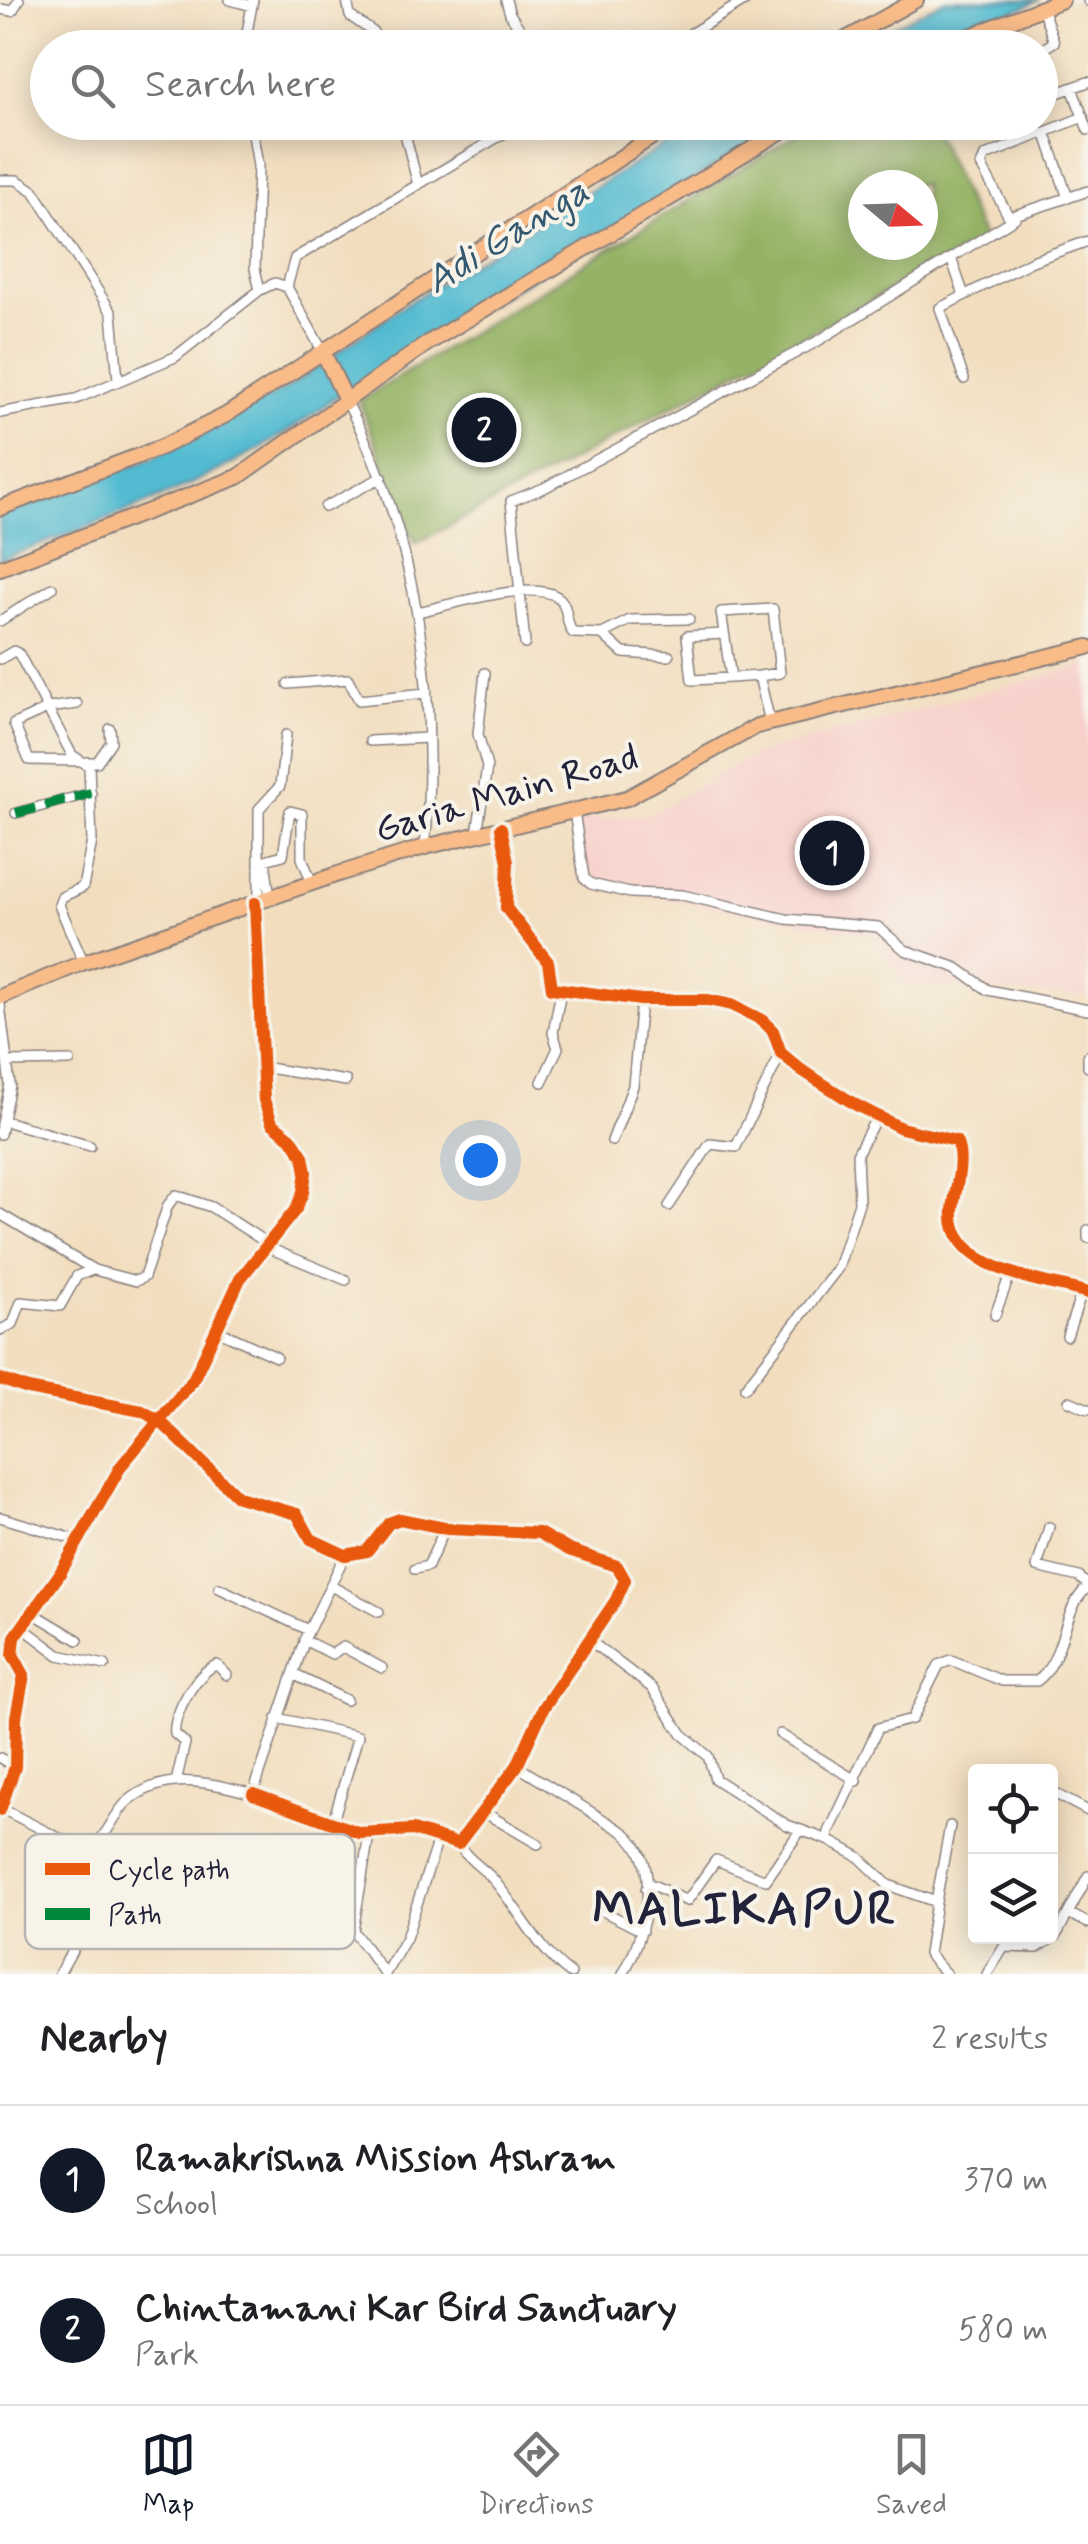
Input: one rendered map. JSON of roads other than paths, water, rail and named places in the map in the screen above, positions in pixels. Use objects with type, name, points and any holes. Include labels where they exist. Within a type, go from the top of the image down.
[{"type":"main road","points":[[862,30],[916,0]]},
{"type":"main road","points":[[987,30],[1062,0]]},
{"type":"main road","points":[[0,508],[162,447],[226,415],[648,140]]},
{"type":"main road","points":[[0,568],[238,477],[428,343],[767,140]]},
{"type":"main road","points":[[323,352],[347,402]]},
{"type":"main road","name":"Garia Main Road","points":[[0,997],[84,963],[312,883],[426,847],[574,812],[649,789],[736,734],[770,722],[1088,646]]},
{"type":"street","points":[[0,9],[12,11],[20,0]]},
{"type":"street","points":[[230,0],[252,3],[247,30]]},
{"type":"street","points":[[347,0],[350,16],[370,30]]},
{"type":"street","points":[[506,0],[520,30]]},
{"type":"street","points":[[697,30],[746,0]]},
{"type":"street","points":[[1042,7],[1050,30]]},
{"type":"street","points":[[1058,93],[1088,82]]},
{"type":"street","points":[[1072,88],[1088,130]]},
{"type":"street","points":[[1058,127],[1083,118]]},
{"type":"street","points":[[254,140],[258,166],[255,269],[260,290]]},
{"type":"street","points":[[407,140],[418,185]]},
{"type":"street","points":[[287,287],[295,258],[493,140]]},
{"type":"street","points":[[1015,218],[1004,213],[982,160],[1027,140]]},
{"type":"street","points":[[1048,140],[1068,198]]},
{"type":"street","points":[[0,180],[16,180],[34,191],[112,314],[118,380]]},
{"type":"street","points":[[525,644],[510,507],[514,499],[544,488],[818,341],[1015,218],[1088,191]]},
{"type":"street","points":[[964,379],[938,312],[1032,260],[1088,241]]},
{"type":"street","points":[[951,258],[964,295]]},
{"type":"street","points":[[0,412],[76,399],[186,350],[260,290],[276,283],[287,287],[323,352]]},
{"type":"street","points":[[347,402],[404,538],[418,612],[428,738],[426,847]]},
{"type":"street","points":[[325,507],[382,478]]},
{"type":"street","points":[[0,620],[52,588]]},
{"type":"street","points":[[418,612],[519,590],[556,595],[562,601],[573,634],[602,634],[630,620],[688,620]]},
{"type":"street","points":[[723,634],[687,636],[691,679],[731,678],[780,673],[773,609],[721,612],[731,678]]},
{"type":"street","points":[[602,634],[623,653],[670,656]]},
{"type":"street","points":[[0,659],[14,652],[19,654],[72,754],[85,761]]},
{"type":"street","points":[[477,834],[487,767],[478,734],[485,673]]},
{"type":"street","points":[[759,676],[770,722]]},
{"type":"street","points":[[288,684],[348,680],[360,700],[426,693]]},
{"type":"street","points":[[77,704],[49,708],[14,724],[25,757],[97,762],[106,752],[110,729]]},
{"type":"street","points":[[50,1834],[1,1810],[15,1767],[16,1717],[24,1675],[12,1646],[80,1541],[122,1466],[193,1380],[240,1278],[296,1209],[306,1172],[292,1138],[267,1114],[262,1067],[260,809],[281,782],[286,736]]},
{"type":"street","points":[[370,742],[428,738]]},
{"type":"street","points":[[84,963],[59,905],[62,898],[86,882],[92,851],[91,794],[85,761]]},
{"type":"street","points":[[16,813],[91,794]]},
{"type":"street","points":[[261,901],[265,860],[282,855],[290,811],[302,814],[302,858],[312,883]]},
{"type":"street","points":[[574,812],[584,878],[590,884],[630,893],[692,896],[804,922],[878,928],[905,950],[957,968],[988,990],[1088,1010]]},
{"type":"street","points":[[501,828],[508,862],[506,908],[548,962],[552,988],[640,1000],[708,1000],[732,1005],[762,1020],[772,1031],[781,1054],[877,1116],[901,1128],[956,1141],[960,1154],[953,1222],[974,1254],[1010,1272],[1086,1291],[1067,1336]]},
{"type":"street","points":[[542,1082],[558,1048],[552,1033],[561,991]]},
{"type":"street","points":[[612,1140],[633,1086],[640,1000]]},
{"type":"street","points":[[0,1006],[9,1062],[5,1121],[0,1134]]},
{"type":"street","points":[[669,1206],[710,1144],[736,1147],[781,1054]]},
{"type":"street","points":[[1088,1056],[1088,1067]]},
{"type":"street","points":[[9,1062],[70,1061]]},
{"type":"street","points":[[262,1067],[346,1081]]},
{"type":"street","points":[[746,1388],[838,1268],[859,1203],[858,1154],[877,1116]]},
{"type":"street","points":[[5,1121],[90,1146]]},
{"type":"street","points":[[0,1214],[94,1270],[141,1280],[158,1244],[168,1204],[176,1195],[211,1207],[266,1244],[346,1280]]},
{"type":"street","points":[[1088,1230],[1088,1238]]},
{"type":"street","points":[[0,1330],[13,1324],[21,1302],[60,1306],[77,1276],[94,1270]]},
{"type":"street","points":[[995,1315],[1010,1272]]},
{"type":"street","points":[[218,1331],[276,1357]]},
{"type":"street","points":[[0,1378],[28,1389],[134,1409],[160,1421],[238,1497],[297,1514],[311,1539],[344,1556],[367,1552],[396,1520],[446,1528],[539,1533],[569,1550],[617,1566],[624,1586],[544,1707],[517,1766],[458,1844]]},
{"type":"street","points":[[1069,1401],[1088,1409]]},
{"type":"street","points":[[0,1517],[80,1541]]},
{"type":"street","points":[[828,1840],[878,1728],[912,1719],[945,1660],[1002,1682],[1031,1683],[1043,1678],[1081,1593],[1088,1586],[1080,1577],[1037,1566],[1049,1526]]},
{"type":"street","points":[[415,1569],[428,1566],[446,1528]]},
{"type":"street","points":[[253,1794],[306,1635],[344,1556]]},
{"type":"street","points":[[331,1586],[379,1612]]},
{"type":"street","points":[[219,1588],[306,1635],[332,1654],[343,1648],[382,1668]]},
{"type":"street","points":[[33,1613],[78,1640]]},
{"type":"street","points":[[22,1628],[59,1655],[105,1665]]},
{"type":"street","points":[[590,1641],[652,1688],[682,1734],[708,1756],[715,1779],[800,1832],[849,1850],[888,1885],[936,1902]]},
{"type":"street","points":[[176,1782],[185,1743],[175,1734],[175,1718],[208,1668],[217,1665],[227,1675]]},
{"type":"street","points":[[295,1675],[346,1700]]},
{"type":"street","points":[[277,1718],[358,1736],[333,1821]]},
{"type":"street","points":[[780,1734],[856,1780]]},
{"type":"street","points":[[0,1758],[15,1767]]},
{"type":"street","points":[[517,1766],[634,1840],[642,1860],[646,1889],[642,1931],[623,1974]]},
{"type":"street","points":[[103,1834],[126,1803],[176,1782],[211,1782],[369,1835],[406,1830],[458,1844],[468,1859],[491,1878],[558,1964],[571,1974]]},
{"type":"street","points":[[1058,1794],[1088,1811]]},
{"type":"street","points":[[480,1810],[538,1844]]},
{"type":"street","points":[[946,1974],[928,1954],[950,1826]]},
{"type":"street","points":[[646,1889],[653,1885],[687,1901],[716,1860],[766,1880],[800,1832]]},
{"type":"street","points":[[355,1920],[369,1835]]},
{"type":"street","points":[[355,1935],[385,1974],[406,1938],[438,1839]]},
{"type":"street","points":[[988,1974],[1004,1947],[1036,1948],[1056,1936],[1088,1876]]},
{"type":"street","points":[[596,1908],[642,1931]]},
{"type":"street","points":[[1070,1914],[1088,1923]]},
{"type":"street","points":[[58,1974],[72,1949]]},
{"type":"street","points":[[551,1974],[558,1964]]},
{"type":"water","points":[[945,0],[1040,0],[970,30],[886,30]]},
{"type":"water","points":[[672,140],[758,140],[337,396],[259,449],[175,491],[0,560],[0,514],[150,459],[290,386],[399,308]]},
{"type":"place","name":"Chintamani Kar Bird Sanctuary","points":[[484,430]]},
{"type":"place","name":"Ramakrishna Mission Ashram","points":[[832,853]]},
{"type":"district","name":"MALIKAPUR","points":[[745,1907]]},
{"type":"water label","name":"Adi Ganga","points":[[506,234]]}]
